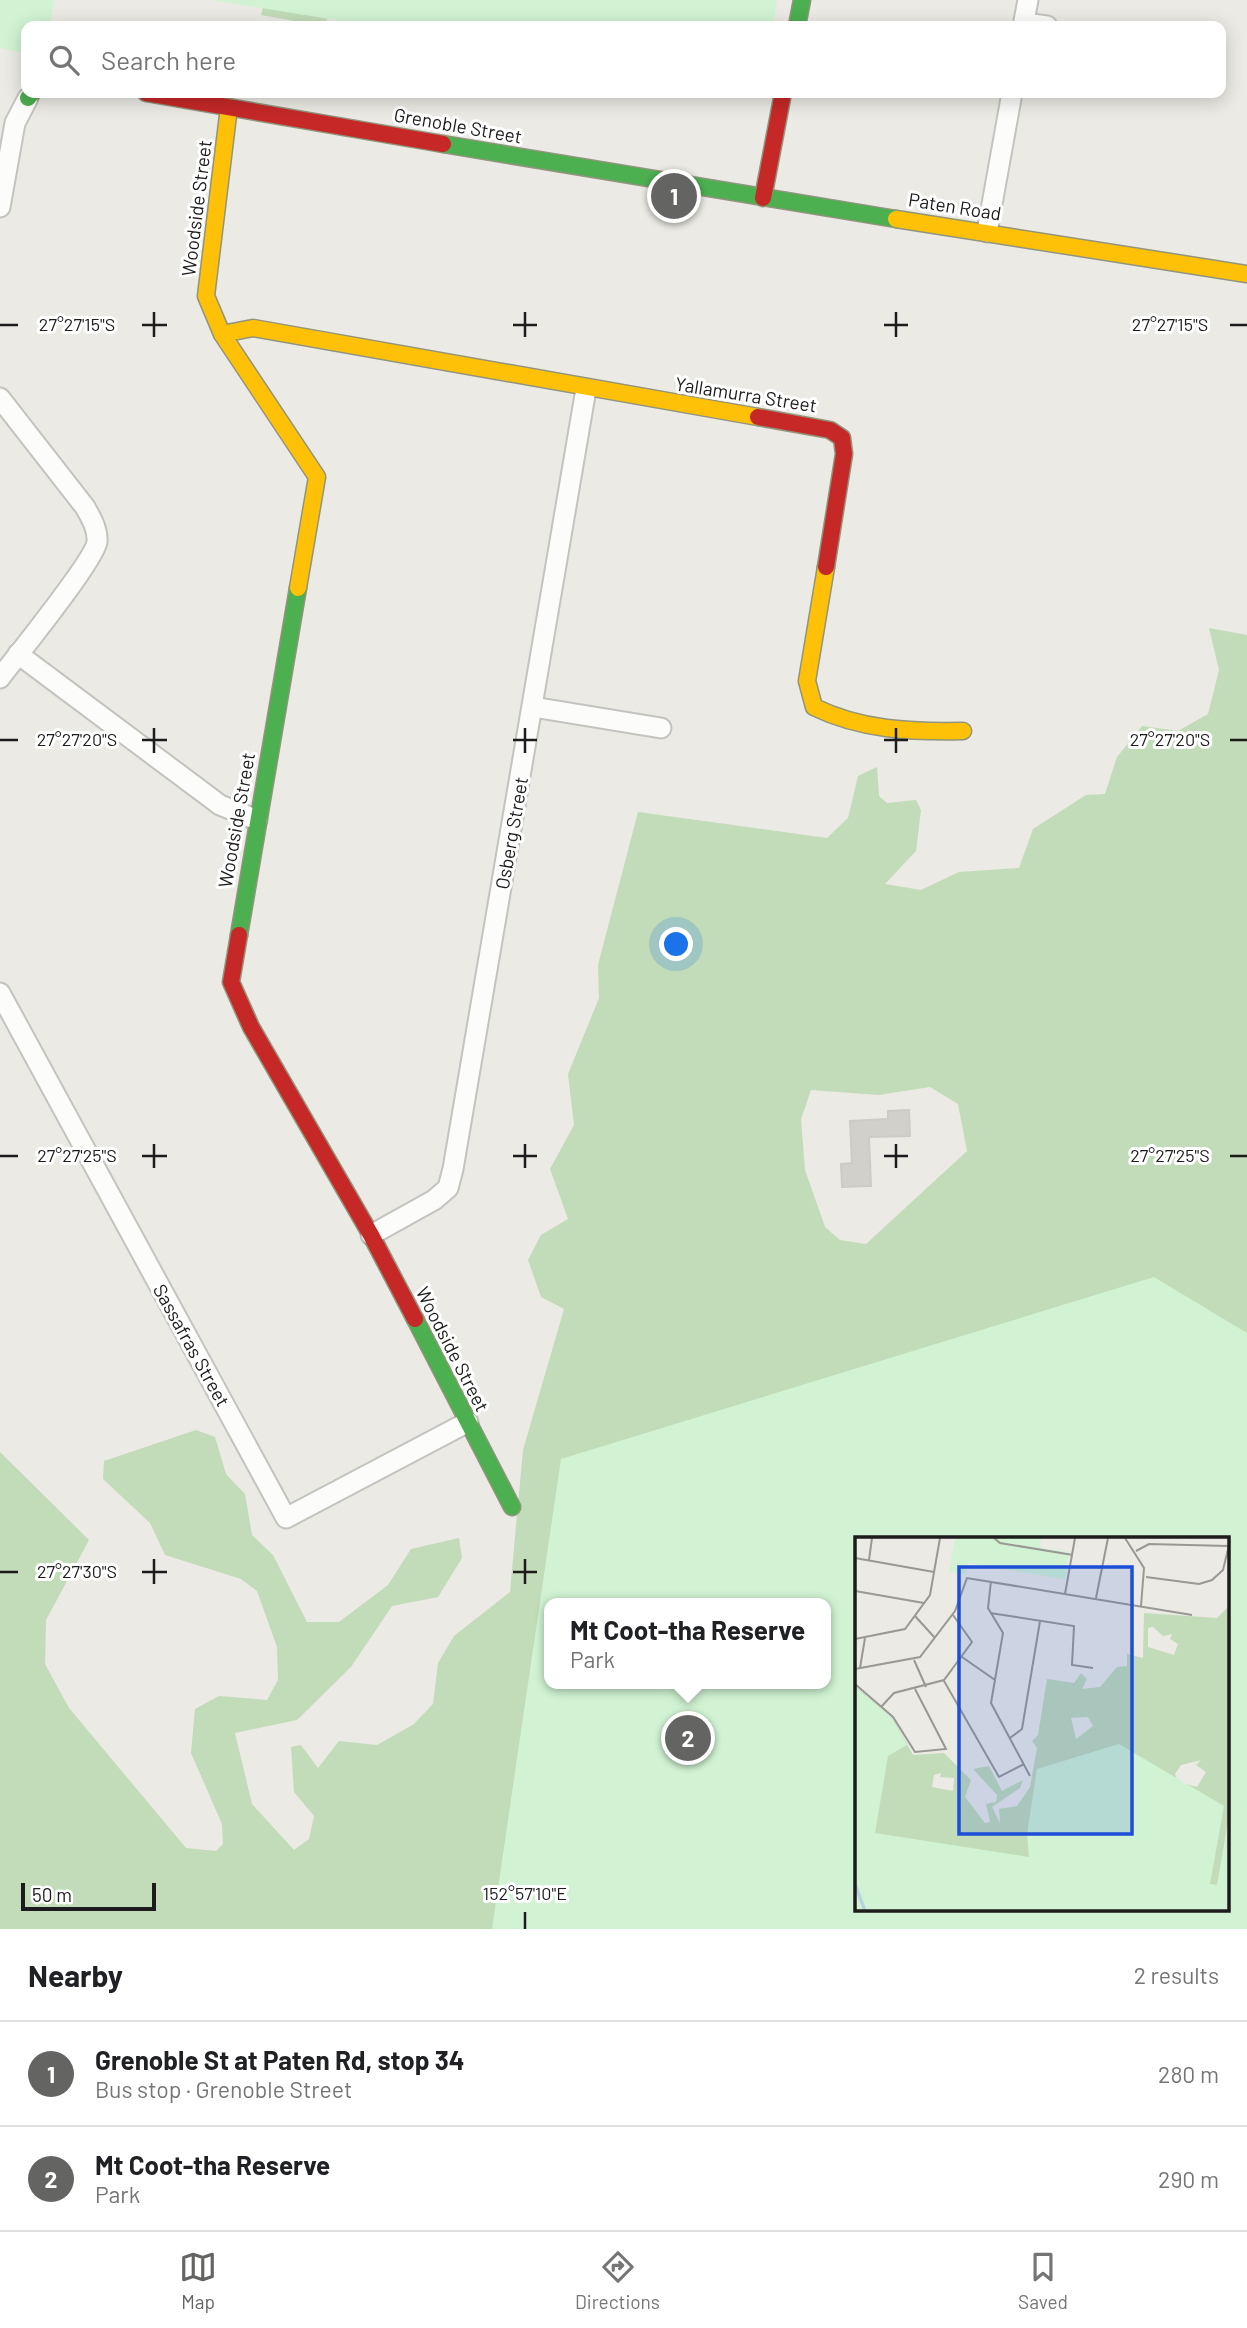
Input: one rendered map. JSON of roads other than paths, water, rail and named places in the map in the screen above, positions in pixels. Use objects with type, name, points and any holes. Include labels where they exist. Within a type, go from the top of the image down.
[{"type":"street","points":[[798,21],[802,0]]},
{"type":"street","points":[[1024,21],[1028,0]]},
{"type":"street","points":[[0,207],[16,123],[28,98]]},
{"type":"street","name":"Grenoble Street","points":[[176,98],[762,198]]},
{"type":"street","points":[[762,198],[782,98]]},
{"type":"street","points":[[987,232],[1011,98]]},
{"type":"street","name":"Woodside Street","points":[[229,107],[206,296],[222,334],[317,477],[257,820],[232,982],[251,1027],[371,1235],[512,1507]]},
{"type":"street","name":"Paten Road","points":[[762,198],[1247,274]]},
{"type":"street","name":"Yallamurra Street","points":[[222,334],[253,328],[586,389],[830,430],[842,438],[844,454],[807,681],[814,707],[833,718],[913,732],[963,731]]},
{"type":"street","name":"Osberg Street","points":[[371,1235],[434,1200],[448,1188],[586,389]]},
{"type":"street","points":[[0,398],[85,507],[95,527],[97,544],[0,678]]},
{"type":"street","points":[[18,654],[220,805],[257,820]]},
{"type":"street","points":[[533,707],[661,728]]},
{"type":"street","name":"Sassafras Street","points":[[0,993],[286,1518],[468,1422]]},
{"type":"place","name":"Grenoble St at Paten Rd, stop 34","points":[[674,196]]},
{"type":"place","name":"Mt Coot-tha Reserve","points":[[688,1738]]}]
